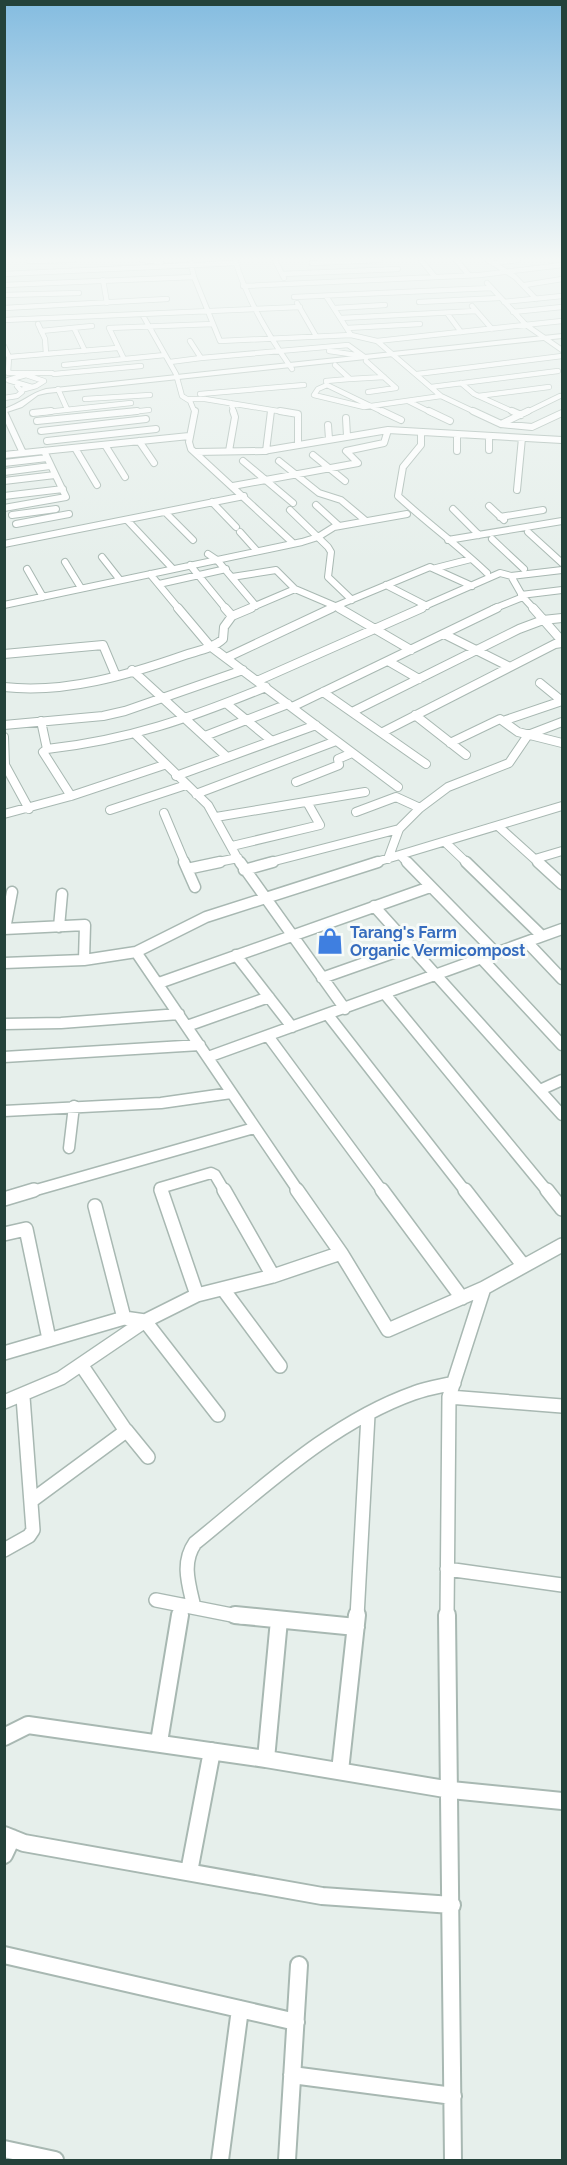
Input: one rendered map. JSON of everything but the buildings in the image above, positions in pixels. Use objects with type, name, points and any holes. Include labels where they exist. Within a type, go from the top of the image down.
[{"type":"street","points":[[64,365],[104,361]]},
{"type":"street","points":[[138,361],[149,381]]},
{"type":"street","points":[[177,361],[170,362],[180,379],[185,397],[195,408],[189,446],[293,543]]},
{"type":"street","points":[[286,361],[291,368]]},
{"type":"street","points":[[4,383],[21,390],[80,388],[348,361]]},
{"type":"street","points":[[291,368],[355,361]]},
{"type":"street","points":[[367,361],[396,388],[368,392]]},
{"type":"street","points":[[401,361],[441,396],[501,424],[532,427],[562,412]]},
{"type":"street","points":[[417,374],[523,361]]},
{"type":"street","points":[[545,361],[560,372]]},
{"type":"street","points":[[501,424],[561,397],[517,362]]},
{"type":"street","points":[[335,365],[348,379]]},
{"type":"street","points":[[6,373],[53,374],[141,366]]},
{"type":"street","points":[[431,387],[560,372]]},
{"type":"street","points":[[23,453],[4,412],[24,403],[44,381],[22,375],[8,380],[34,390]]},
{"type":"street","points":[[327,385],[325,382],[327,381],[384,377]]},
{"type":"street","points":[[461,383],[478,396],[521,415]]},
{"type":"street","points":[[185,397],[304,385]]},
{"type":"street","points":[[401,420],[373,405],[327,385],[318,389],[314,395],[362,407],[373,405],[408,400],[441,396]]},
{"type":"street","points":[[478,396],[549,387]]},
{"type":"street","points":[[80,388],[88,407]]},
{"type":"street","points":[[58,389],[67,409]]},
{"type":"street","points":[[4,398],[17,396],[21,390]]},
{"type":"street","points":[[85,399],[150,395]]},
{"type":"street","points":[[185,397],[299,415],[298,445]]},
{"type":"street","points":[[408,400],[450,421]]},
{"type":"street","points":[[7,507],[65,498],[63,489],[47,458],[46,441],[31,408],[24,403]]},
{"type":"street","points":[[33,413],[131,403]]},
{"type":"street","points":[[228,451],[235,417],[231,404]]},
{"type":"street","points":[[37,421],[149,410]]},
{"type":"street","points":[[266,451],[271,410]]},
{"type":"street","points":[[346,418],[347,436]]},
{"type":"street","points":[[41,430],[146,419]]},
{"type":"street","points":[[328,425],[329,439]]},
{"type":"street","points":[[46,441],[156,429]]},
{"type":"street","points":[[195,452],[266,451],[388,430],[562,440]]},
{"type":"street","points":[[233,486],[358,463],[345,451],[384,443],[388,430]]},
{"type":"street","points":[[422,432],[421,445],[408,456],[403,464],[398,496],[487,573]]},
{"type":"street","points":[[457,434],[457,451]]},
{"type":"street","points":[[4,455],[189,436]]},
{"type":"street","points":[[489,436],[489,450]]},
{"type":"street","points":[[517,490],[522,438]]},
{"type":"street","points":[[139,441],[154,463]]},
{"type":"street","points":[[105,445],[125,477]]},
{"type":"street","points":[[75,448],[97,485]]},
{"type":"street","points":[[313,455],[345,481]]},
{"type":"street","points":[[4,463],[47,458]]},
{"type":"street","points":[[243,460],[293,503]]},
{"type":"street","points":[[279,461],[319,493],[341,500],[366,521]]},
{"type":"street","points":[[4,472],[50,466]]},
{"type":"street","points":[[4,481],[55,475]]},
{"type":"street","points":[[23,540],[4,497],[63,489]]},
{"type":"street","points":[[4,544],[243,496]]},
{"type":"street","points":[[212,502],[257,551]]},
{"type":"street","points":[[316,505],[339,526]]},
{"type":"street","points":[[489,506],[516,531]]},
{"type":"street","points":[[12,515],[56,509]]},
{"type":"street","points":[[453,509],[479,535]]},
{"type":"street","points":[[290,510],[328,547],[331,552],[328,577],[352,600]]},
{"type":"street","points":[[500,517],[543,510]]},
{"type":"street","points":[[165,512],[193,540]]},
{"type":"street","points":[[16,524],[69,514]]},
{"type":"street","points":[[6,603],[217,560],[318,537],[339,526],[407,514]]},
{"type":"street","points":[[127,520],[173,569]]},
{"type":"street","points":[[447,540],[562,525]]},
{"type":"street","points":[[456,544],[492,539],[516,531],[528,532],[562,525]]},
{"type":"street","points":[[528,532],[562,562]]},
{"type":"street","points":[[492,539],[524,569]]},
{"type":"street","points":[[208,554],[217,560],[256,606]]},
{"type":"street","points":[[102,557],[120,580]]},
{"type":"street","points":[[436,568],[471,558]]},
{"type":"street","points":[[65,562],[81,588]]},
{"type":"street","points":[[190,565],[232,616]]},
{"type":"street","points":[[228,657],[336,606],[430,567],[472,585]]},
{"type":"street","points":[[27,569],[44,597]]},
{"type":"street","points":[[232,577],[274,569],[295,589],[336,606],[411,651]]},
{"type":"street","points":[[159,584],[226,570]]},
{"type":"street","points":[[257,681],[376,630],[496,574],[511,576],[562,570]]},
{"type":"street","points":[[150,574],[210,646],[228,657],[398,786]]},
{"type":"street","points":[[383,732],[508,666],[562,642],[522,596],[511,576]]},
{"type":"street","points":[[386,585],[427,606]]},
{"type":"street","points":[[4,687],[14,689],[53,686],[116,676],[210,646],[223,639],[224,627],[232,616],[295,589]]},
{"type":"street","points":[[205,736],[324,692],[522,596],[562,590]]},
{"type":"street","points":[[352,712],[475,650],[543,620],[562,618]]},
{"type":"street","points":[[444,634],[508,666]]},
{"type":"street","points":[[4,654],[103,645],[116,676]]},
{"type":"street","points":[[388,661],[419,679]]},
{"type":"street","points":[[4,725],[103,716],[125,711],[243,669]]},
{"type":"street","points":[[132,670],[227,757]]},
{"type":"street","points":[[540,683],[562,701]]},
{"type":"street","points":[[71,796],[43,752],[47,749],[97,743],[135,734],[226,704],[266,687]]},
{"type":"street","points":[[324,692],[426,764]]},
{"type":"street","points":[[503,721],[562,701]]},
{"type":"street","points":[[226,704],[272,741]]},
{"type":"street","points":[[415,716],[466,755]]},
{"type":"street","points":[[450,743],[499,719],[518,732],[562,743]]},
{"type":"street","points":[[41,721],[47,749]]},
{"type":"street","points":[[388,859],[399,829],[424,805],[448,787],[509,763],[528,735],[562,722]]},
{"type":"street","points":[[176,776],[316,725]]},
{"type":"street","points":[[135,734],[216,817],[244,870],[345,1009]]},
{"type":"street","points":[[4,737],[5,765],[29,809]]},
{"type":"street","points":[[196,794],[336,741]]},
{"type":"street","points":[[296,782],[339,765],[338,759],[352,753]]},
{"type":"street","points":[[4,814],[29,809],[164,765]]},
{"type":"street","points":[[4,786],[15,783]]},
{"type":"street","points":[[110,810],[186,785]]},
{"type":"street","points":[[216,817],[364,792]]},
{"type":"street","points":[[356,812],[396,797],[424,805]]},
{"type":"street","points":[[232,846],[320,825],[307,802]]},
{"type":"street","points":[[4,963],[84,960],[135,952],[206,917],[263,897],[562,806]]},
{"type":"street","points":[[164,813],[195,887]]},
{"type":"street","points":[[498,826],[562,884]]},
{"type":"street","points":[[244,870],[399,829]]},
{"type":"street","points":[[445,842],[542,936]]},
{"type":"street","points":[[535,859],[562,851]]},
{"type":"street","points":[[401,856],[496,953]]},
{"type":"street","points":[[188,869],[238,858]]},
{"type":"street","points":[[159,983],[430,887]]},
{"type":"street","points":[[12,892],[5,929],[85,925],[84,960]]},
{"type":"street","points":[[59,927],[62,894]]},
{"type":"street","points":[[374,906],[562,1115]]},
{"type":"street","points":[[208,1057],[562,929]]},
{"type":"street","points":[[527,942],[562,979]]},
{"type":"street","points":[[322,978],[410,947]]},
{"type":"street","points":[[135,952],[159,983],[254,1128],[341,1252],[388,1330],[484,1288],[562,1245]]},
{"type":"street","points":[[236,955],[292,1027]]},
{"type":"street","points":[[482,958],[562,1045]]},
{"type":"street","points":[[385,994],[562,1209]]},
{"type":"street","points":[[187,1026],[269,997]]},
{"type":"street","points":[[4,1024],[61,1023],[179,1014]]},
{"type":"street","points":[[328,1015],[524,1265]]},
{"type":"street","points":[[268,1036],[462,1298]]},
{"type":"street","points":[[4,1057],[200,1045]]},
{"type":"street","points":[[540,1090],[562,1080]]},
{"type":"street","points":[[4,1111],[161,1103],[231,1093]]},
{"type":"street","points":[[69,1148],[74,1107]]},
{"type":"street","points":[[4,1199],[254,1128]]},
{"type":"street","points":[[197,1295],[160,1188],[211,1173],[215,1175],[273,1276]]},
{"type":"street","points":[[95,1206],[124,1318]]},
{"type":"street","points":[[4,1234],[26,1229],[49,1338]]},
{"type":"street","points":[[4,1402],[23,1397],[81,1366],[145,1321],[197,1295],[273,1276],[341,1252]]},
{"type":"street","points":[[453,2160],[447,1569],[451,1390],[484,1288]]},
{"type":"street","points":[[223,1289],[280,1366]]},
{"type":"street","points":[[4,1353],[49,1338],[124,1318],[145,1321],[218,1415]]},
{"type":"street","points":[[81,1366],[148,1457]]},
{"type":"street","points":[[159,1742],[188,1606],[186,1560],[189,1549],[323,1441],[368,1414],[410,1395],[451,1390],[562,1406]]},
{"type":"street","points":[[4,1550],[32,1534],[23,1397]]},
{"type":"street","points":[[340,1771],[356,1627],[368,1414]]},
{"type":"street","points":[[31,1501],[126,1430]]},
{"type":"street","points":[[447,1569],[562,1585]]},
{"type":"street","points":[[156,1600],[249,1618],[356,1627]]},
{"type":"street","points":[[266,1759],[279,1620]]},
{"type":"street","points":[[4,1737],[28,1725],[159,1742],[451,1790],[562,1801]]},
{"type":"street","points":[[189,1872],[212,1751]]},
{"type":"street","points":[[4,1855],[8,1836],[24,1843],[322,1896],[452,1905]]},
{"type":"street","points":[[4,1955],[296,2022]]},
{"type":"street","points":[[287,2160],[299,1965]]},
{"type":"street","points":[[220,2160],[240,2009]]},
{"type":"street","points":[[292,2075],[453,2096]]},
{"type":"street","points":[[4,2149],[55,2160]]},
{"type":"place","name":"Tarang's Farm Organic Vermicompost","points":[[330,941]]}]
